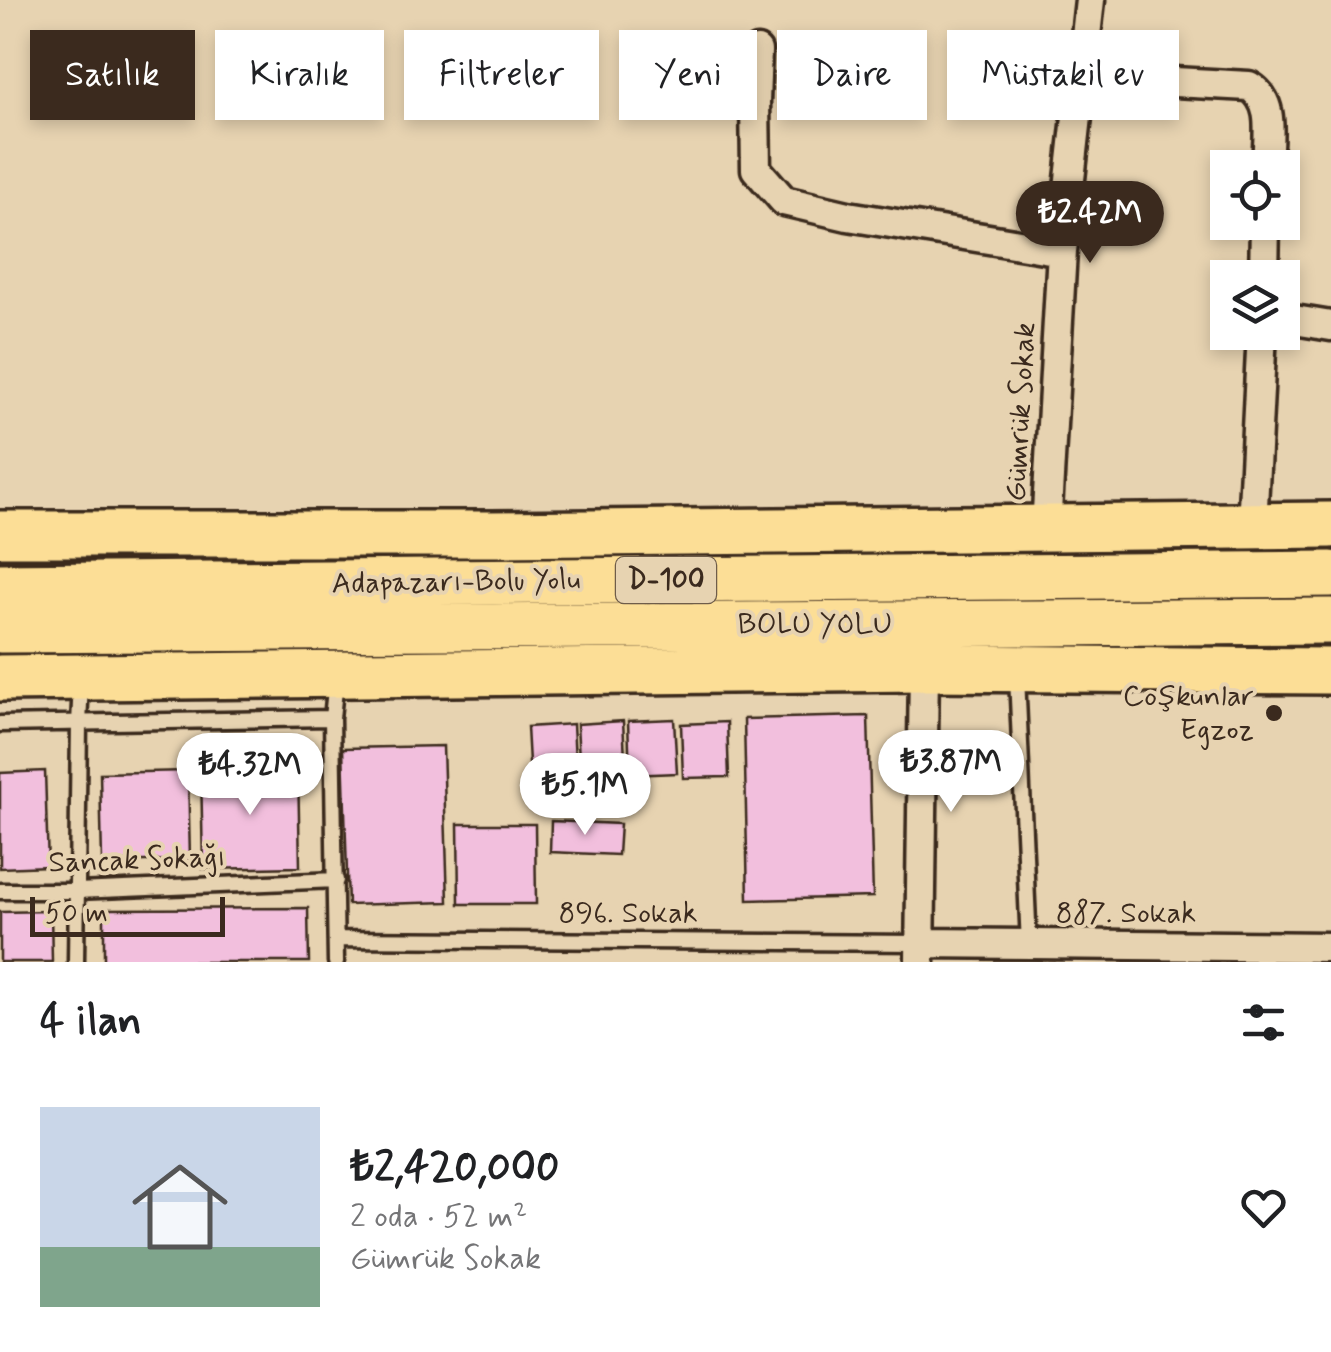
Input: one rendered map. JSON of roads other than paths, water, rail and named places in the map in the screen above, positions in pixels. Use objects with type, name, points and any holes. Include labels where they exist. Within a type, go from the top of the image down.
[{"type":"highway","points":[[0,534],[510,534],[1331,526]]},
{"type":"highway","name":"Adapazarı-Bolu Yolu","points":[[0,586],[1331,574]]},
{"type":"highway","name":"BOLU YOLU","points":[[0,630],[1331,621]]},
{"type":"highway","points":[[0,678],[82,677],[334,696],[924,668],[1331,670]]},
{"type":"street","name":"Gümrük Sokak","points":[[1086,30],[1090,0]]},
{"type":"street","points":[[758,51],[756,170],[784,201],[848,216],[1062,252]]},
{"type":"street","points":[[1179,82],[1249,86],[1262,96],[1268,110],[1267,150]]},
{"type":"street","name":"Gümrük Sokak","points":[[1046,529],[1062,252],[1076,120]]},
{"type":"street","points":[[1300,321],[1331,326]]},
{"type":"street","points":[[1252,526],[1261,350]]},
{"type":"street","points":[[920,952],[924,668]]},
{"type":"street","name":"887. Sokak","points":[[920,952],[1028,945],[1331,947]]},
{"type":"street","points":[[1328,962],[1331,947]]},
{"type":"lane","points":[[1017,669],[1028,945]]},
{"type":"lane","points":[[76,962],[82,677]]},
{"type":"lane","points":[[0,724],[79,724],[334,696],[336,962]]},
{"type":"lane","name":"Sancak Sokağı","points":[[0,891],[336,880]]},
{"type":"lane","name":"896. Sokak","points":[[336,939],[920,952]]},
{"type":"place","name":"Coşkunlar Egzoz","points":[[1274,713]]}]
